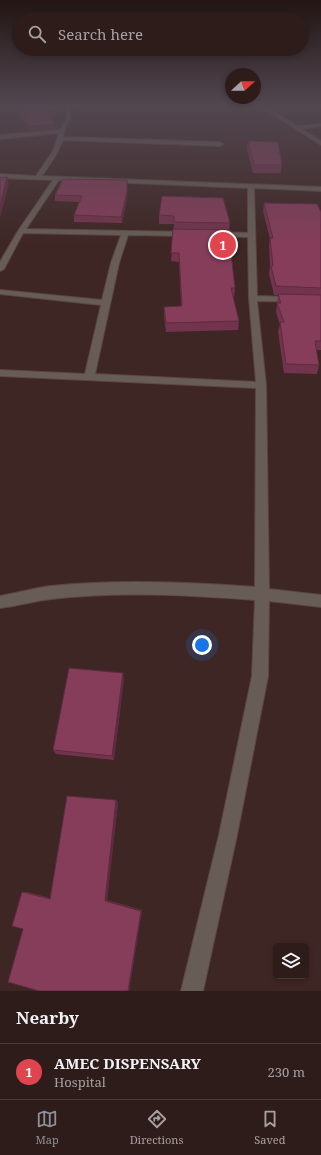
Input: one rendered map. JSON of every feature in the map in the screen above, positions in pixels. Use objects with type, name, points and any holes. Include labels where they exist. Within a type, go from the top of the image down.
[{"type":"street","points":[[38,178],[56,151]]},
{"type":"street","points":[[0,176],[321,189]]},
{"type":"street","points":[[0,269],[21,231],[57,178]]},
{"type":"street","points":[[192,991],[228,835],[260,676],[262,593],[261,385],[253,298],[251,187]]},
{"type":"street","points":[[21,231],[196,234]]},
{"type":"street","points":[[89,378],[114,263],[125,232]]},
{"type":"street","points":[[204,234],[252,235]]},
{"type":"street","points":[[0,292],[105,303]]},
{"type":"street","points":[[253,298],[321,300]]},
{"type":"street","points":[[0,373],[261,385]]},
{"type":"street","points":[[0,602],[58,592],[170,587],[262,593],[321,601]]},
{"type":"building","points":[[251,151],[280,151],[282,165],[254,165]]},
{"type":"building","points":[[7,177],[0,206],[0,178]]},
{"type":"building","points":[[63,179],[127,180],[127,192],[121,217],[74,215],[82,196],[55,195]]},
{"type":"building","points":[[162,196],[223,198],[230,223],[174,222],[174,216],[159,215]]},
{"type":"building","points":[[264,203],[317,204],[321,212],[321,288],[276,286],[271,266],[273,266],[270,238],[273,238]]},
{"type":"building","points":[[173,229],[231,230],[234,244],[230,244],[235,288],[231,288],[239,321],[166,323],[164,307],[182,306],[179,253],[171,253]]},
{"type":"building","points":[[278,294],[321,295],[321,341],[315,341],[319,365],[286,364],[280,322],[284,322],[277,303],[281,303]]},
{"type":"building","points":[[69,668],[123,673],[112,756],[53,750]]},
{"type":"building","points":[[67,796],[116,800],[105,901],[141,911],[128,991],[39,991],[8,982],[23,929],[12,926],[22,892],[50,899]]},
{"type":"place","name":"AMEC DISPENSARY","points":[[223,245]]}]
